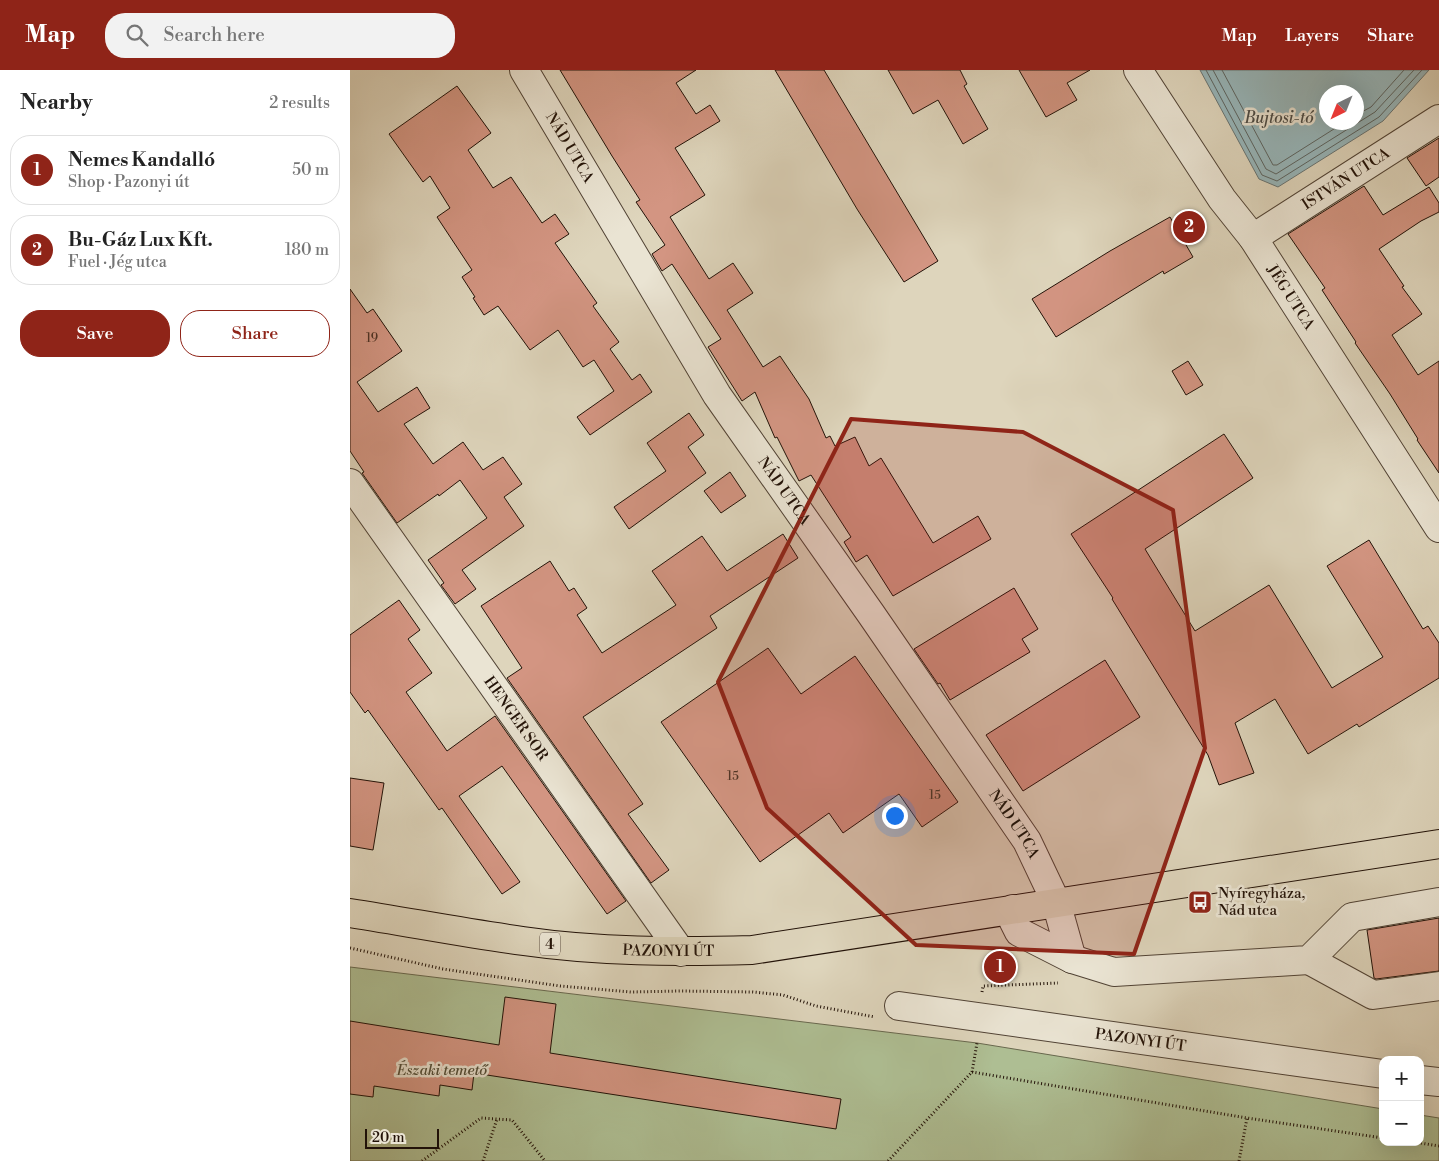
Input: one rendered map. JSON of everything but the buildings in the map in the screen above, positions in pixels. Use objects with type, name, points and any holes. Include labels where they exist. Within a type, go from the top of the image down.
[{"type":"main road","name":"4","points":[[1001,911],[1439,844]]},
{"type":"main road","name":"PAZONYI ÚT","points":[[350,913],[524,941],[583,947],[681,952],[752,950],[1001,911]]},
{"type":"street","name":"NÁD UTCA","points":[[524,70],[716,395],[871,614],[1027,841],[1085,963]]},
{"type":"street","name":"JÉG UTCA","points":[[1138,70],[1222,199],[1253,238],[1439,528]]},
{"type":"street","name":"ISTVÁN UTCA","points":[[1253,238],[1439,119]]},
{"type":"street","name":"HENGER SOR","points":[[350,483],[681,952]]},
{"type":"street","points":[[1309,960],[1352,917],[1439,902]]},
{"type":"street","points":[[1001,911],[1013,920],[1019,932],[1085,963],[1114,972],[1309,960],[1373,995],[1439,986]]},
{"type":"street","name":"PAZONYI ÚT","points":[[888,1012],[981,1019],[1379,1073]]},
{"type":"street","points":[[1424,1080],[1439,1082]]},
{"type":"path","points":[[350,948],[443,969],[560,986],[631,992],[753,992],[784,995],[816,1006],[888,1012]]},
{"type":"path","points":[[983,986],[1072,982],[1085,963]]},
{"type":"path","points":[[888,1161],[972,1072],[981,1019]]},
{"type":"path","points":[[972,1072],[1247,1118],[1379,1137]]},
{"type":"path","points":[[422,1161],[481,1118],[512,1120],[546,1161]]},
{"type":"path","points":[[483,1161],[497,1118]]},
{"type":"path","points":[[1239,1161],[1247,1118]]},
{"type":"path","points":[[1424,1144],[1439,1146]]},
{"type":"highlighted area","points":[[851,419],[1023,432],[1173,510],[1205,748],[1134,954],[916,945],[767,808],[718,682]]},
{"type":"green space","name":"Északi temető","points":[[350,967],[977,1043],[1379,1108],[1379,1146],[1424,1146],[1424,1116],[1439,1118],[1439,1161],[350,1161]]},
{"type":"water","name":"Bujtosi-tó","points":[[1200,70],[1429,70],[1383,121],[1278,187],[1259,179]]},
{"type":"place","name":"Bu-Gáz Lux Kft.","points":[[1189,227]]},
{"type":"place","name":"Nyíregyháza, Nád utca","points":[[1200,902]]},
{"type":"place","name":"Nemes Kandalló","points":[[1000,967]]}]
